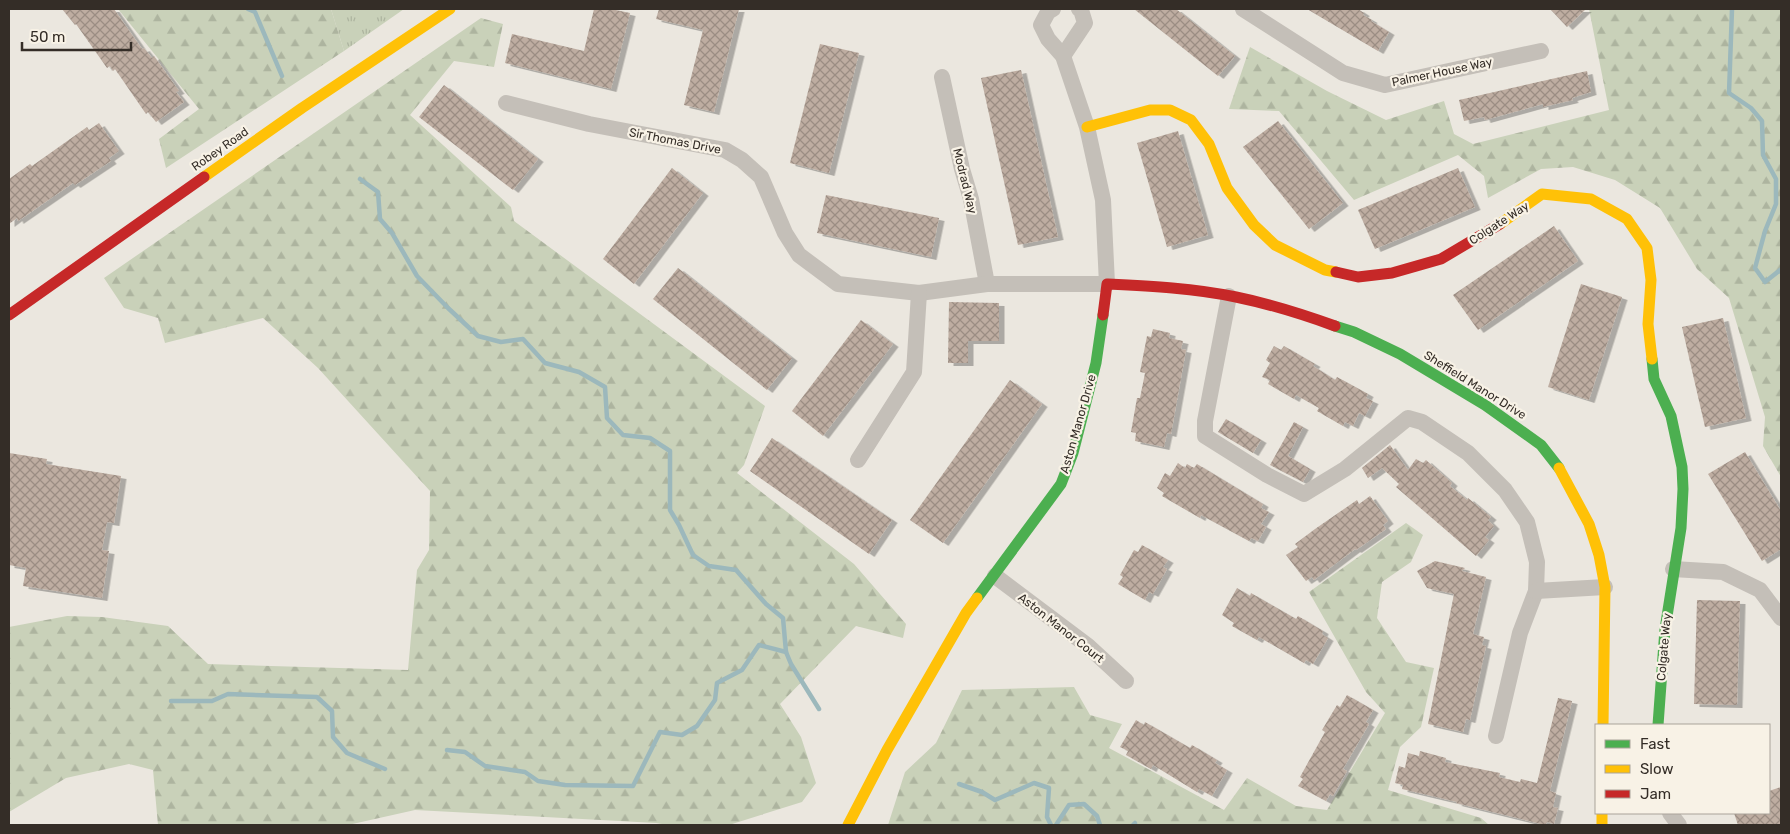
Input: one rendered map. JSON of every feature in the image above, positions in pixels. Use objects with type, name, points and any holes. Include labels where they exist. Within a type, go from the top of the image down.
[{"type":"street","name":"Robey Road","points":[[9,315],[294,114],[450,9]]},
{"type":"street","name":"Aston Manor Drive","points":[[848,825],[887,750],[966,613],[1061,484],[1072,453],[1096,363],[1107,284],[1103,200],[1087,127],[1063,56],[1048,39],[1041,24],[1048,12],[1053,9]]},
{"type":"street","points":[[1063,56],[1085,23],[1079,9]]},
{"type":"street","name":"Palmer House Way","points":[[1243,9],[1343,73],[1385,85],[1541,51]]},
{"type":"street","name":"Modrad Way","points":[[942,77],[962,169],[971,199],[987,284]]},
{"type":"street","name":"Sir Thomas Drive","points":[[506,103],[589,124],[725,150],[742,160],[761,177],[784,233],[799,255],[838,284],[919,293],[987,284],[1107,284]]},
{"type":"street","name":"Colgate Way","points":[[1087,127],[1150,110],[1170,110],[1190,120],[1209,144],[1228,188],[1254,225],[1275,245],[1325,270],[1358,276],[1392,273],[1441,259],[1505,221],[1542,194],[1591,199],[1627,219],[1647,248],[1651,280],[1648,324],[1654,378],[1671,416],[1682,467],[1681,528],[1664,629],[1658,724]]},
{"type":"street","name":"Sheffield Manor Drive","points":[[1107,284],[1166,287],[1229,296],[1296,312],[1354,332],[1400,354],[1485,405],[1541,445],[1561,471],[1589,524],[1599,555],[1605,587],[1603,724]]},
{"type":"street","points":[[858,460],[914,372],[919,293]]},
{"type":"street","points":[[1229,296],[1205,421],[1205,436],[1267,475],[1304,494],[1345,469],[1408,418],[1422,422],[1468,453],[1506,490],[1527,522],[1537,562],[1536,591],[1520,633],[1496,736]]},
{"type":"street","points":[[1673,569],[1723,572],[1760,590],[1781,618]]},
{"type":"street","name":"Aston Manor Court","points":[[995,576],[1088,646],[1126,681]]},
{"type":"street","points":[[1536,591],[1605,587]]},
{"type":"street","points":[[1671,814],[1679,825]]},
{"type":"green space","points":[[118,9],[331,9],[344,51],[166,168],[159,139],[199,109]]},
{"type":"green space","points":[[331,9],[404,9],[344,51]]},
{"type":"green space","points":[[1589,9],[1781,9],[1781,477],[1763,446],[1765,417],[1729,298],[1697,269],[1660,208],[1615,180],[1573,167],[1541,169],[1488,198],[1484,176],[1458,155],[1354,200],[1279,111],[1229,109],[1250,47],[1327,91],[1386,120],[1444,101],[1454,134],[1473,144],[1609,110]]},
{"type":"green space","points":[[481,18],[503,24],[494,67],[454,61],[410,115],[511,207],[514,221],[765,406],[744,465],[737,473],[854,564],[906,624],[903,638],[856,626],[780,704],[801,737],[816,783],[802,802],[729,825],[668,825],[415,810],[348,825],[158,825],[153,770],[129,764],[66,778],[9,812],[9,627],[67,616],[102,617],[168,626],[208,664],[408,670],[417,570],[429,550],[430,491],[318,368],[263,318],[165,343],[158,318],[124,308],[104,278]]},
{"type":"green space","points":[[1406,523],[1423,535],[1411,562],[1382,582],[1377,618],[1406,662],[1434,668],[1421,727],[1400,747],[1388,790],[1481,818],[1489,825],[888,825],[905,772],[936,743],[962,690],[1074,687],[1090,715],[1122,724],[1109,748],[1224,810],[1247,778],[1296,806],[1327,810],[1385,713],[1366,692],[1309,592]]},
{"type":"building","points":[[62,9],[114,9],[142,49],[144,48],[152,58],[154,56],[179,91],[176,92],[184,102],[156,122],[148,112],[146,114],[115,69],[113,71],[110,66],[107,68],[76,24]]},
{"type":"building","points":[[594,9],[611,9],[630,13],[611,89],[505,63],[512,34],[584,51]]},
{"type":"building","points":[[659,9],[739,9],[714,112],[684,105],[703,30],[656,19]]},
{"type":"building","points":[[1134,9],[1176,9],[1235,56],[1218,76]]},
{"type":"building","points":[[1307,9],[1358,9],[1371,21],[1389,32],[1378,51]]},
{"type":"building","points":[[1550,9],[1586,9],[1567,27]]},
{"type":"building","points":[[820,44],[859,53],[829,173],[790,163]]},
{"type":"building","points":[[1021,70],[1058,237],[1018,245],[981,78]]},
{"type":"building","points":[[1587,71],[1591,92],[1572,98],[1573,100],[1543,107],[1543,104],[1485,120],[1484,117],[1464,121],[1459,100]]},
{"type":"building","points":[[444,85],[538,159],[513,190],[419,117]]},
{"type":"building","points":[[1278,121],[1343,203],[1309,229],[1243,147]]},
{"type":"building","points":[[99,123],[119,151],[109,158],[111,161],[75,185],[73,183],[18,221],[17,218],[9,224],[9,179],[30,164],[32,166],[87,127],[89,130]]},
{"type":"building","points":[[1178,131],[1208,235],[1167,247],[1137,143]]},
{"type":"building","points":[[672,168],[703,193],[634,284],[603,259]]},
{"type":"building","points":[[1458,168],[1475,207],[1375,249],[1358,210]]},
{"type":"building","points":[[826,195],[939,218],[931,257],[817,233]]},
{"type":"building","points":[[1554,226],[1578,261],[1478,330],[1453,295]]},
{"type":"building","points":[[678,268],[792,358],[767,390],[653,299]]},
{"type":"building","points":[[1581,284],[1622,297],[1589,400],[1548,387]]},
{"type":"building","points":[[949,302],[999,303],[999,341],[968,341],[968,363],[948,363]]},
{"type":"building","points":[[1723,318],[1746,418],[1705,427],[1682,327]]},
{"type":"building","points":[[861,320],[893,344],[823,436],[792,411]]},
{"type":"building","points":[[1153,329],[1170,333],[1169,338],[1183,341],[1181,349],[1186,350],[1171,434],[1167,433],[1164,447],[1135,441],[1136,433],[1131,432],[1137,398],[1140,398],[1145,373],[1140,372],[1147,336],[1151,337]]},
{"type":"building","points":[[1274,346],[1281,350],[1284,346],[1315,364],[1313,366],[1335,380],[1337,377],[1368,394],[1366,398],[1373,401],[1365,416],[1359,413],[1353,426],[1345,422],[1343,426],[1317,411],[1319,408],[1296,395],[1294,399],[1268,384],[1270,380],[1262,377],[1270,363],[1266,360]]},
{"type":"building","points":[[1010,380],[1042,404],[943,543],[910,520]]},
{"type":"building","points":[[1226,419],[1261,440],[1253,453],[1218,432]]},
{"type":"building","points":[[1294,422],[1303,427],[1288,456],[1310,469],[1303,482],[1270,465]]},
{"type":"building","points":[[772,438],[892,520],[869,554],[750,471]]},
{"type":"building","points":[[1390,445],[1408,470],[1416,459],[1423,463],[1426,460],[1452,483],[1450,486],[1491,517],[1488,520],[1494,526],[1485,537],[1489,540],[1476,556],[1396,487],[1399,484],[1382,468],[1368,478],[1362,468]]},
{"type":"building","points":[[1745,452],[1781,511],[1781,549],[1762,561],[1708,474]]},
{"type":"building","points":[[9,453],[47,459],[46,464],[121,476],[114,523],[107,522],[102,550],[109,551],[102,598],[23,586],[26,568],[9,565]]},
{"type":"building","points":[[1178,463],[1185,468],[1187,464],[1194,468],[1197,464],[1263,504],[1261,508],[1269,512],[1261,524],[1266,527],[1258,541],[1251,538],[1249,541],[1201,515],[1200,518],[1162,496],[1164,493],[1157,488],[1165,473],[1170,476]]},
{"type":"building","points":[[1370,496],[1388,521],[1383,525],[1386,529],[1355,549],[1314,580],[1312,577],[1306,581],[1286,555],[1298,547],[1295,544],[1315,529],[1357,500],[1359,504]]},
{"type":"building","points":[[1142,545],[1168,560],[1163,567],[1167,569],[1153,594],[1149,592],[1145,600],[1118,584],[1123,577],[1120,575],[1134,550],[1138,552]]},
{"type":"building","points":[[1435,561],[1465,568],[1462,571],[1486,577],[1473,634],[1484,637],[1482,645],[1486,646],[1470,720],[1466,719],[1463,732],[1428,724],[1454,594],[1427,588],[1417,571]]},
{"type":"building","points":[[1237,588],[1250,596],[1251,593],[1296,619],[1298,616],[1323,631],[1322,634],[1328,638],[1313,664],[1306,660],[1304,663],[1259,637],[1257,640],[1232,626],[1234,623],[1222,615]]},
{"type":"building","points":[[1697,600],[1740,601],[1737,705],[1694,704]]},
{"type":"building","points":[[1347,695],[1373,710],[1366,722],[1369,724],[1343,769],[1347,771],[1333,796],[1330,794],[1326,801],[1298,786],[1303,779],[1300,777],[1325,732],[1322,730],[1337,705],[1340,707]]},
{"type":"building","points":[[1558,698],[1572,701],[1550,791],[1556,793],[1553,807],[1558,808],[1554,824],[1547,822],[1545,825],[1456,803],[1402,789],[1403,785],[1395,783],[1399,766],[1405,768],[1408,753],[1419,756],[1420,751],[1446,758],[1445,762],[1500,773],[1499,777],[1520,782],[1521,779],[1537,783]]},
{"type":"building","points":[[1136,720],[1144,725],[1145,722],[1190,748],[1192,745],[1217,760],[1215,763],[1227,770],[1212,796],[1199,789],[1197,792],[1153,765],[1151,769],[1126,755],[1128,751],[1120,747]]},
{"type":"building","points":[[1781,787],[1781,825],[1738,825],[1734,814],[1770,814],[1770,791]]},
{"type":"waterway","points":[[248,9],[255,12],[282,76]]},
{"type":"waterway","points":[[1732,9],[1729,93],[1751,108],[1762,121],[1763,155],[1776,179],[1776,204],[1765,231],[1755,268],[1765,282],[1780,270],[1781,272]]},
{"type":"waterway","points":[[360,179],[378,192],[380,219],[392,233],[417,276],[478,336],[501,342],[523,339],[545,363],[579,372],[605,387],[607,418],[623,435],[650,438],[670,451],[670,510],[693,555],[709,566],[736,570],[766,604],[783,618],[786,652],[791,664],[819,709]]},
{"type":"waterway","points":[[447,750],[465,752],[485,766],[525,772],[538,781],[565,785],[633,786],[660,732],[682,735],[697,726],[715,700],[717,683],[742,670],[759,645],[786,652]]},
{"type":"waterway","points":[[171,701],[212,701],[228,694],[317,697],[332,711],[333,737],[347,753],[385,769]]},
{"type":"waterway","points":[[959,784],[982,792],[995,800],[1034,783],[1049,788],[1047,817],[1051,825]]},
{"type":"waterway","points":[[1056,825],[1069,805],[1084,804],[1097,816],[1100,825]]},
{"type":"waterway","points":[[1133,825],[1135,823],[1135,825]]},
{"type":"traffic: fast","points":[[977,598],[1061,484],[1073,453],[1096,363],[1103,315]]},
{"type":"traffic: fast","points":[[1335,326],[1354,332],[1400,354],[1485,405],[1541,445],[1559,468]]},
{"type":"traffic: fast","points":[[1652,359],[1654,379],[1671,416],[1682,467],[1683,489],[1681,528],[1665,629],[1658,724]]},
{"type":"traffic: slow","points":[[204,177],[302,108],[450,9]]},
{"type":"traffic: slow","points":[[1087,127],[1150,110],[1170,110],[1191,120],[1209,144],[1227,188],[1254,225],[1275,245],[1325,270],[1336,272]]},
{"type":"traffic: slow","points":[[1500,224],[1542,194],[1591,199],[1627,219],[1647,248],[1651,280],[1648,324],[1652,359]]},
{"type":"traffic: slow","points":[[1559,468],[1589,524],[1599,555],[1605,587],[1603,724]]},
{"type":"traffic: slow","points":[[848,825],[887,750],[966,613],[977,598]]},
{"type":"traffic: slow","points":[[1602,814],[1602,825]]},
{"type":"traffic: jam","points":[[9,315],[204,177]]},
{"type":"traffic: jam","points":[[1336,272],[1358,277],[1392,273],[1441,259],[1500,224]]},
{"type":"traffic: jam","points":[[1103,315],[1107,284],[1188,289],[1220,294],[1261,303],[1335,326]]}]
